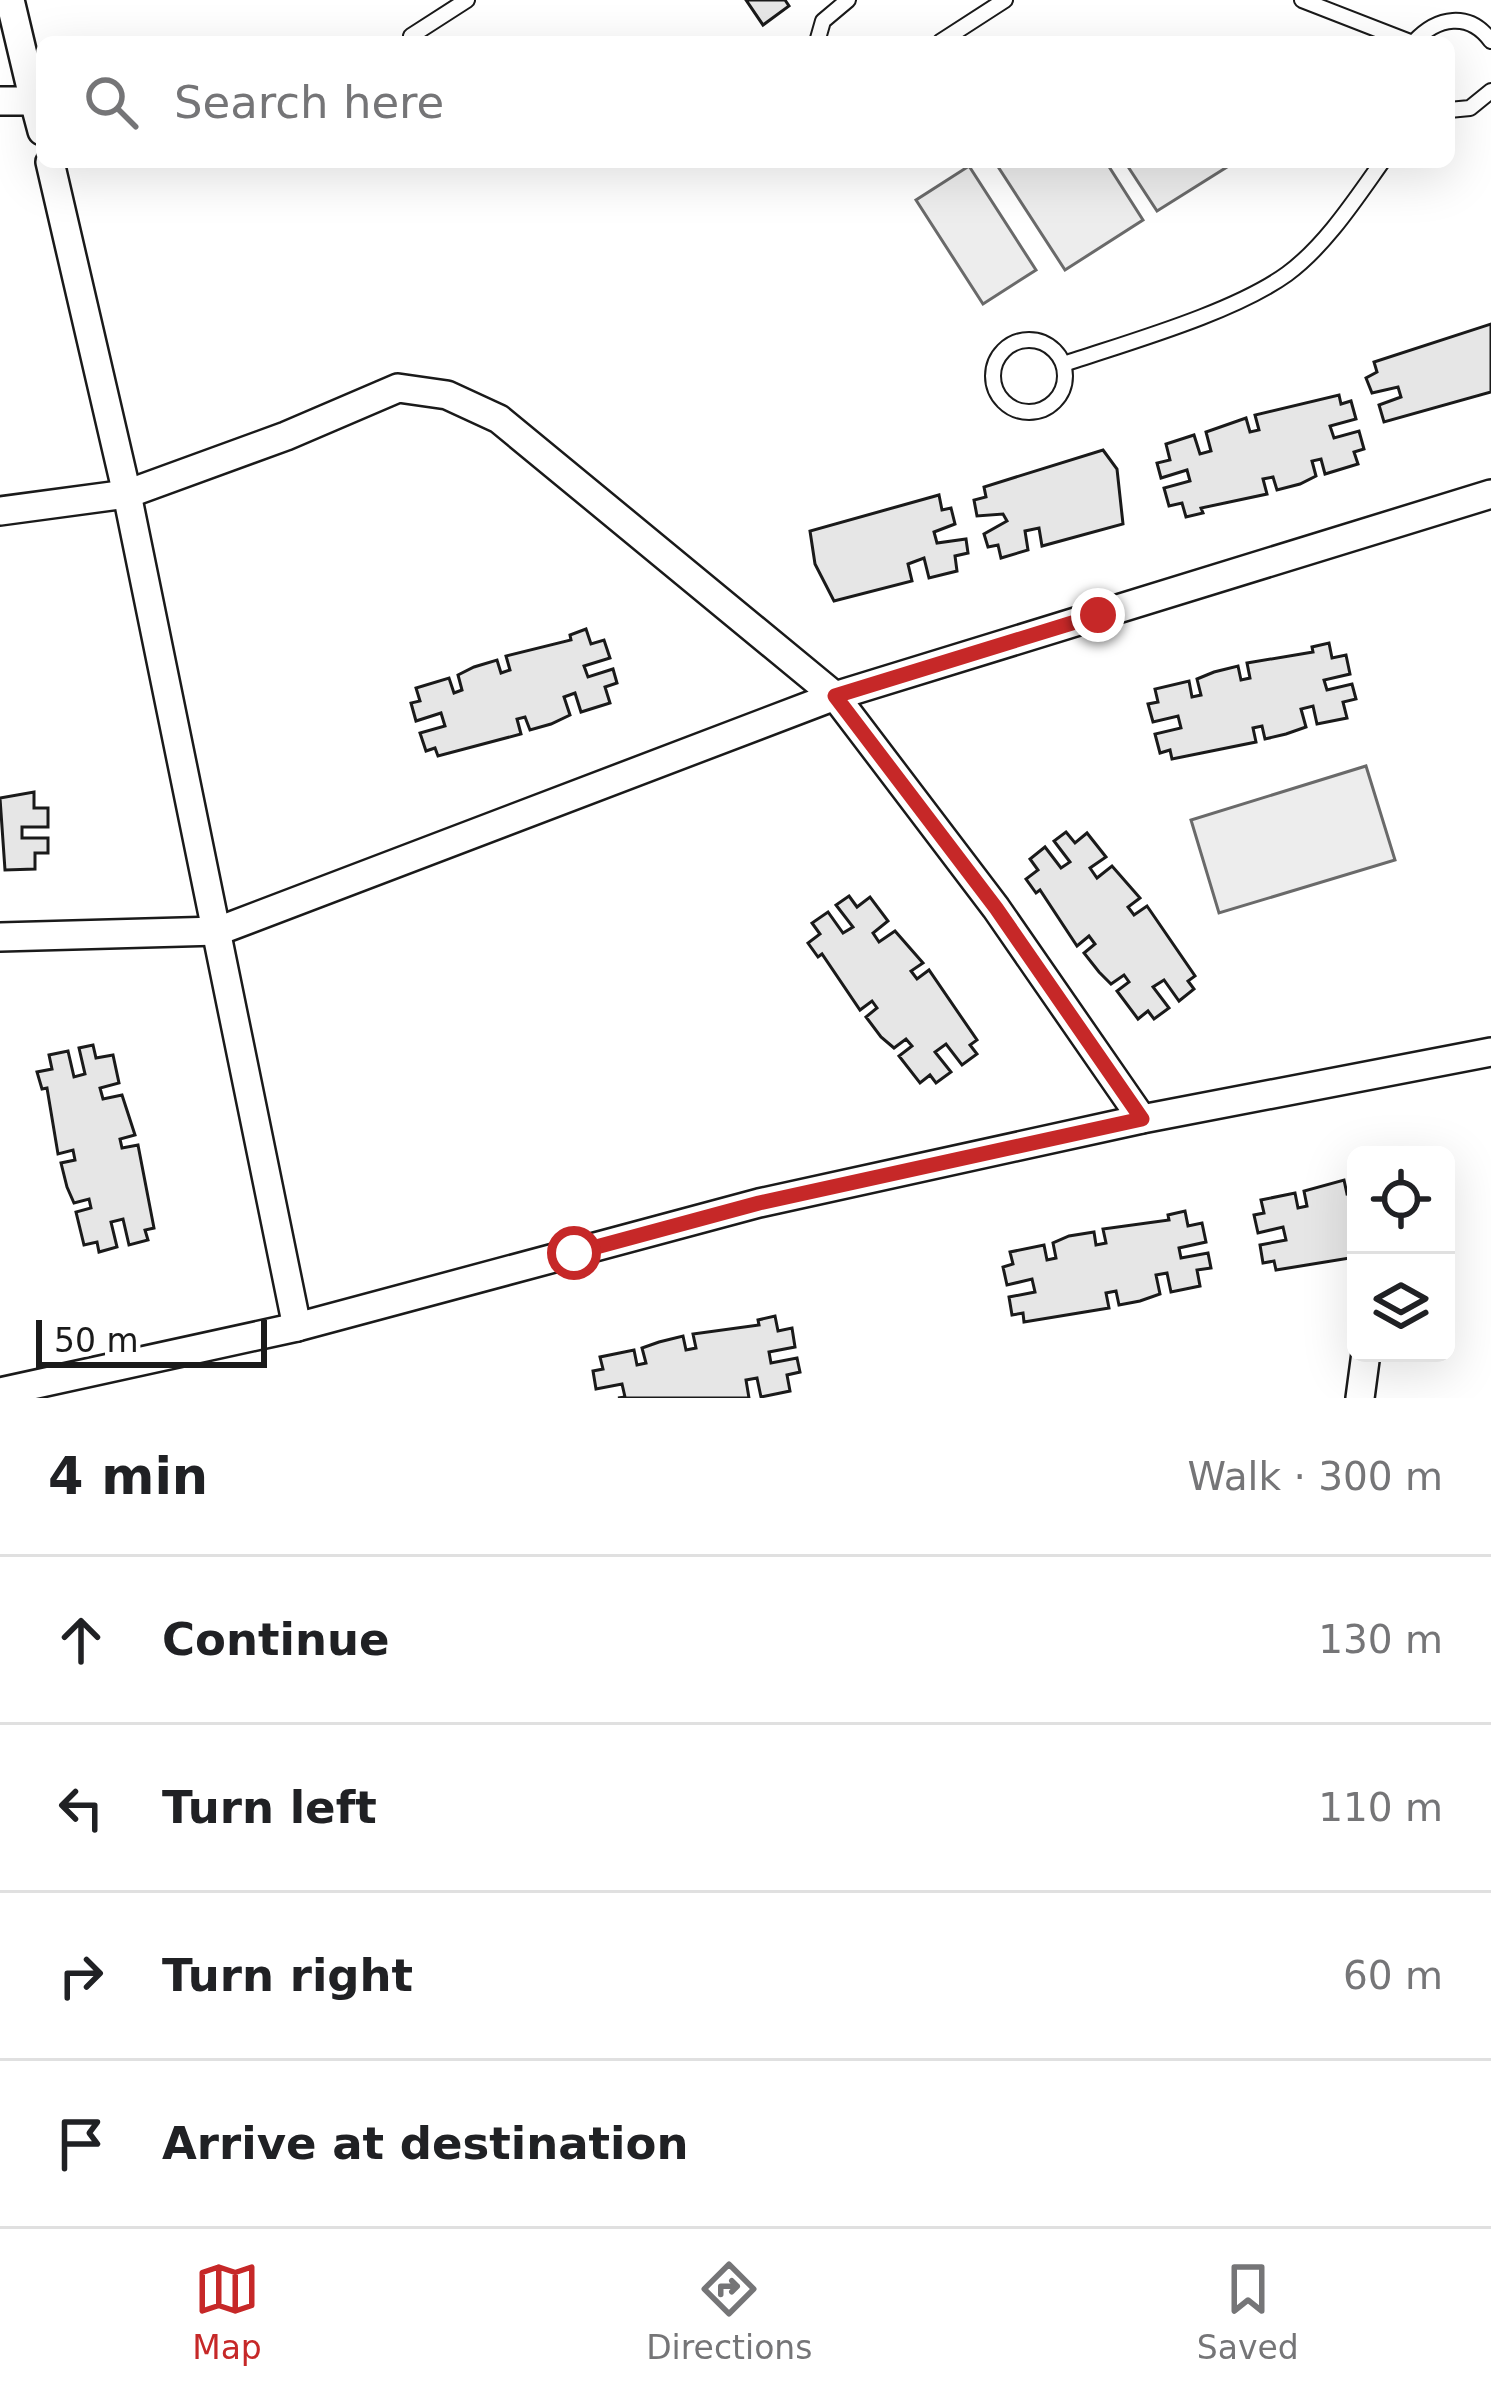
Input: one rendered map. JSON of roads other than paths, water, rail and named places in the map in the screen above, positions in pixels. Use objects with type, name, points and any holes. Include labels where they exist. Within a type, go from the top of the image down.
[{"type":"street","points":[[10,0],[36,108]]},
{"type":"street","points":[[0,101],[34,101]]},
{"type":"street","points":[[51,168],[128,494],[297,1327]]},
{"type":"street","points":[[0,511],[128,494],[286,436],[398,388],[447,395],[499,419],[835,696],[996,908],[1142,1119]]},
{"type":"street","points":[[0,937],[218,931],[835,696],[1491,494]]},
{"type":"street","points":[[0,1392],[297,1327],[759,1203],[1142,1119],[1491,1052]]},
{"type":"street","points":[[1360,1398],[1365,1362]]},
{"type":"lane","points":[[411,36],[467,0]]},
{"type":"lane","points":[[819,36],[824,21],[848,0]]},
{"type":"lane","points":[[949,36],[1005,0]]},
{"type":"lane","points":[[1302,0],[1396,36]]},
{"type":"lane","points":[[1418,36],[1448,20],[1469,22],[1491,41]]},
{"type":"lane","points":[[1455,109],[1470,108],[1490,94]]},
{"type":"lane","points":[[1064,364],[1205,313],[1286,274],[1337,223],[1378,168]]},
{"type":"lane","points":[[1029,339],[1051,345],[1064,364],[1065,387],[1051,406],[1029,413],[1006,406],[993,387],[994,364],[1007,346],[1029,339]]}]
